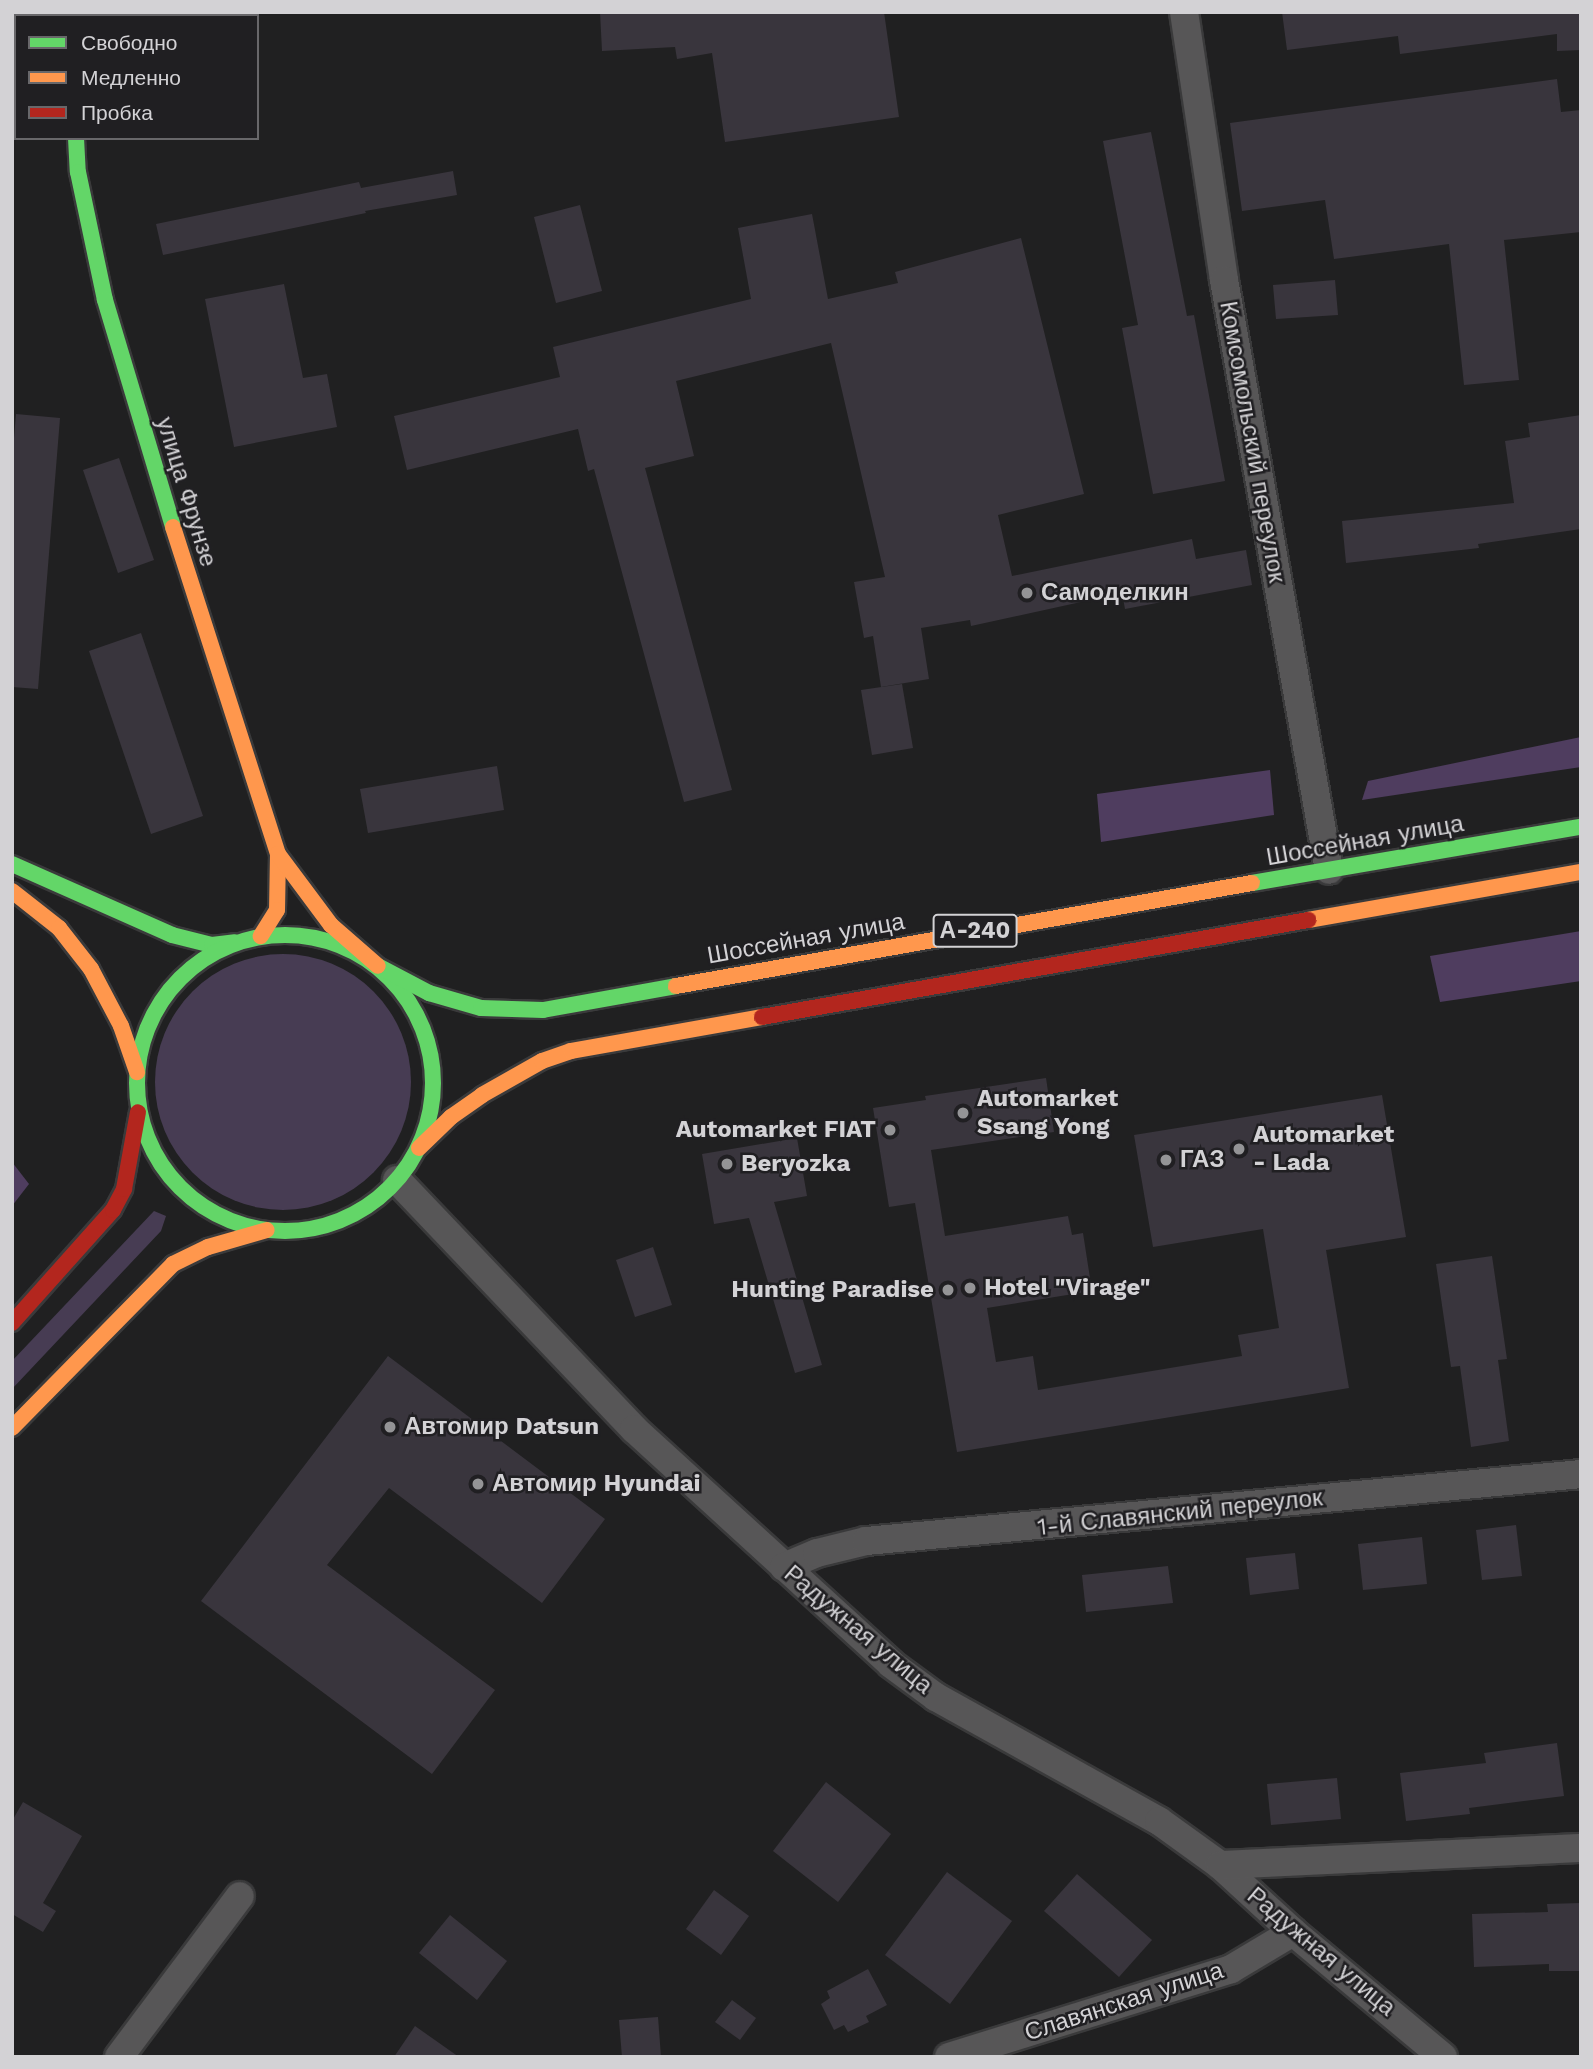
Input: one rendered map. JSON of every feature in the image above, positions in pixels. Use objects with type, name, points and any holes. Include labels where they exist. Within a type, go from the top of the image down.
[{"type":"main road","name":"улица Фрунзе","points":[[76,140],[78,172],[105,300],[209,646],[278,854]]},
{"type":"main road","name":"Шоссейная улица","points":[[377,966],[429,993],[481,1008],[543,1010],[1074,913],[1581,827]]},
{"type":"main road","points":[[261,936],[277,910],[281,879],[278,854]]},
{"type":"main road","points":[[235,942],[211,954],[174,984],[148,1025],[137,1072],[139,1107],[145,1133],[173,1180],[215,1214],[240,1224],[267,1230],[308,1230],[346,1218],[369,1205],[397,1180],[419,1148],[433,1099],[430,1049],[411,1003],[377,966],[331,925],[278,854]]},
{"type":"main road","points":[[12,864],[172,934],[212,945],[261,936],[306,936],[331,941],[377,966]]},
{"type":"main road","name":"А-240","points":[[419,1148],[482,1095],[542,1062],[571,1051],[1581,872]]},
{"type":"main road","points":[[12,891],[59,928],[91,969],[116,1016],[137,1072]]},
{"type":"main road","points":[[12,1323],[113,1210],[124,1189],[139,1107]]},
{"type":"main road","points":[[12,1428],[173,1264],[208,1247],[267,1230]]},
{"type":"street","name":"Комсомольский переулок","points":[[1184,12],[1224,280],[1329,870]]},
{"type":"street","name":"Радужная улица","points":[[397,1180],[634,1429],[891,1664],[936,1697],[1136,1807],[1220,1866],[1293,1932],[1444,2057]]},
{"type":"street","name":"1-й Славянский переулок","points":[[784,1567],[817,1553],[866,1541],[1038,1528],[1581,1474]]},
{"type":"street","points":[[1220,1866],[1581,1848]]},
{"type":"street","points":[[119,2057],[240,1896]]},
{"type":"street","name":"Славянская улица","points":[[949,2057],[1218,1974],[1293,1932]]},
{"type":"shaded area","points":[[1581,737],[1581,767],[1362,800],[1368,781]]},
{"type":"shaded area","points":[[1270,770],[1274,815],[1101,842],[1097,794]]},
{"type":"shaded area","points":[[1581,931],[1581,981],[1440,1002],[1430,956]]},
{"type":"shaded area","points":[[283,954],[320,959],[354,975],[374,991],[390,1011],[406,1045],[411,1082],[406,1119],[390,1153],[374,1173],[354,1189],[320,1205],[283,1210],[246,1205],[212,1189],[192,1173],[176,1153],[160,1119],[155,1082],[160,1045],[176,1011],[192,991],[212,975],[246,959]]},
{"type":"shaded area","points":[[12,1162],[29,1184],[12,1206]]},
{"type":"shaded area","points":[[154,1211],[166,1216],[161,1231],[12,1389],[12,1361]]},
{"type":"building","points":[[600,12],[884,12],[899,117],[725,142],[712,53],[677,59],[675,47],[602,51]]},
{"type":"building","points":[[1282,12],[1581,12],[1581,50],[1557,51],[1557,34],[1400,54],[1398,36],[1287,50]]},
{"type":"building","points":[[1557,79],[1561,112],[1581,110],[1581,232],[1504,240],[1519,380],[1464,385],[1449,244],[1334,259],[1325,200],[1242,211],[1230,123]]},
{"type":"building","points":[[1151,132],[1187,316],[1194,315],[1225,481],[1153,494],[1122,328],[1138,325],[1103,141]]},
{"type":"building","points":[[453,171],[457,195],[365,211],[366,213],[163,255],[156,224],[359,182],[361,188]]},
{"type":"building","points":[[580,205],[602,291],[556,303],[534,217]]},
{"type":"building","points":[[812,214],[828,299],[898,283],[895,272],[1021,238],[1084,494],[998,515],[1012,576],[1192,539],[1196,559],[1246,550],[1252,585],[1125,609],[1122,593],[971,626],[970,620],[921,628],[929,679],[881,687],[873,636],[864,638],[854,582],[885,577],[831,343],[676,381],[694,456],[645,468],[732,790],[684,802],[594,469],[588,471],[578,429],[407,470],[394,416],[560,377],[553,347],[751,299],[738,228]]},
{"type":"building","points":[[1335,280],[1338,315],[1276,319],[1273,285]]},
{"type":"building","points":[[284,284],[303,378],[327,374],[337,427],[234,447],[205,299]]},
{"type":"building","points":[[16,414],[60,418],[38,689],[12,687],[12,462]]},
{"type":"building","points":[[1581,415],[1581,529],[1478,544],[1479,548],[1346,563],[1342,521],[1514,503],[1505,441],[1530,437],[1528,423]]},
{"type":"building","points":[[119,458],[154,560],[118,573],[83,470]]},
{"type":"building","points":[[141,633],[203,816],[151,834],[89,651]]},
{"type":"building","points":[[902,684],[913,748],[872,755],[861,690]]},
{"type":"building","points":[[497,766],[504,810],[368,833],[360,789]]},
{"type":"building","points":[[1046,1078],[1054,1132],[931,1150],[945,1236],[1068,1216],[1072,1235],[1083,1233],[1092,1291],[987,1308],[996,1362],[1033,1356],[1038,1390],[1242,1356],[1238,1335],[1279,1328],[1263,1229],[1153,1247],[1134,1135],[1382,1095],[1406,1237],[1326,1250],[1349,1388],[957,1452],[915,1203],[889,1207],[873,1108],[926,1100],[925,1096]]},
{"type":"building","points":[[797,1138],[807,1196],[774,1202],[822,1365],[795,1373],[749,1218],[714,1224],[702,1154]]},
{"type":"building","points":[[653,1247],[672,1305],[635,1317],[616,1260]]},
{"type":"building","points":[[1492,1256],[1507,1359],[1498,1360],[1509,1441],[1471,1447],[1460,1366],[1451,1367],[1436,1264]]},
{"type":"building","points":[[388,1356],[605,1519],[542,1603],[389,1488],[327,1565],[495,1690],[432,1774],[201,1601]]},
{"type":"building","points":[[1516,1525],[1522,1576],[1482,1580],[1476,1530]]},
{"type":"building","points":[[1422,1537],[1427,1584],[1363,1590],[1358,1544]]},
{"type":"building","points":[[1295,1553],[1299,1589],[1250,1595],[1246,1558]]},
{"type":"building","points":[[1168,1566],[1173,1603],[1086,1612],[1082,1575]]},
{"type":"building","points":[[1557,1743],[1564,1796],[1469,1808],[1470,1814],[1406,1821],[1400,1773],[1486,1763],[1484,1753]]},
{"type":"building","points":[[1337,1778],[1341,1819],[1271,1825],[1267,1784]]},
{"type":"building","points":[[826,1782],[891,1834],[838,1902],[773,1851]]},
{"type":"building","points":[[23,1802],[82,1836],[43,1903],[56,1911],[43,1932],[12,1914],[12,1821]]},
{"type":"building","points":[[947,1872],[1012,1921],[950,2004],[885,1955]]},
{"type":"building","points":[[1077,1874],[1152,1940],[1119,1977],[1044,1911]]},
{"type":"building","points":[[714,1890],[749,1916],[721,1955],[686,1929]]},
{"type":"building","points":[[1581,1903],[1581,1971],[1549,1971],[1549,1964],[1474,1967],[1472,1914],[1548,1912],[1547,1904]]},
{"type":"building","points":[[450,1915],[507,1961],[477,2000],[419,1953]]},
{"type":"building","points":[[868,1969],[887,2005],[866,2016],[869,2022],[848,2032],[844,2025],[834,2030],[821,2004],[830,1998],[827,1991]]},
{"type":"building","points":[[732,2000],[756,2018],[740,2040],[715,2022]]},
{"type":"building","points":[[658,2017],[661,2057],[622,2057],[619,2020]]},
{"type":"building","points":[[415,2026],[459,2057],[394,2057]]},
{"type":"traffic: fast","points":[[76,140],[78,172],[105,300],[173,527]]},
{"type":"traffic: fast","points":[[1252,883],[1581,827]]},
{"type":"traffic: fast","points":[[12,864],[172,935],[212,945],[235,942]]},
{"type":"traffic: fast","points":[[270,935],[300,935],[328,941],[355,952],[379,968],[400,989],[416,1013],[427,1040],[433,1083],[431,1112],[416,1153],[400,1177],[379,1198],[355,1214],[328,1225],[300,1231],[270,1231],[242,1225],[215,1214],[191,1198],[170,1177],[154,1153],[143,1126],[137,1098],[137,1068],[143,1040],[154,1013],[170,989],[191,968],[215,952],[242,941],[270,935]]},
{"type":"traffic: fast","points":[[378,966],[429,993],[481,1008],[543,1010],[676,986]]},
{"type":"traffic: slow","points":[[173,527],[278,854],[277,910],[261,936]]},
{"type":"traffic: slow","points":[[278,854],[331,925],[378,966]]},
{"type":"traffic: slow","points":[[1308,920],[1581,872]]},
{"type":"traffic: slow","points":[[676,986],[1252,883]]},
{"type":"traffic: slow","points":[[12,891],[59,928],[91,969],[121,1026],[137,1072]]},
{"type":"traffic: slow","points":[[419,1148],[451,1117],[482,1095],[542,1061],[571,1051],[762,1017]]},
{"type":"traffic: slow","points":[[12,1428],[173,1264],[208,1247],[267,1230]]},
{"type":"traffic: jam","points":[[762,1017],[1308,920]]},
{"type":"traffic: jam","points":[[12,1323],[113,1210],[124,1189],[138,1112]]},
{"type":"place","name":"Самоделкин","points":[[1027,593]]},
{"type":"place","name":"Automarket Ssang Yong","points":[[963,1113]]},
{"type":"place","name":"Automarket FIAT","points":[[890,1130]]},
{"type":"place","name":"Automarket - Lada","points":[[1239,1149]]},
{"type":"place","name":"ГАЗ","points":[[1166,1160]]},
{"type":"place","name":"Beryozka","points":[[727,1164]]},
{"type":"place","name":"Hotel \"Virage\"","points":[[970,1288]]},
{"type":"place","name":"Hunting Paradise","points":[[948,1290]]},
{"type":"place","name":"Автомир Datsun","points":[[390,1427]]},
{"type":"place","name":"Автомир Hyundai","points":[[478,1484]]}]
